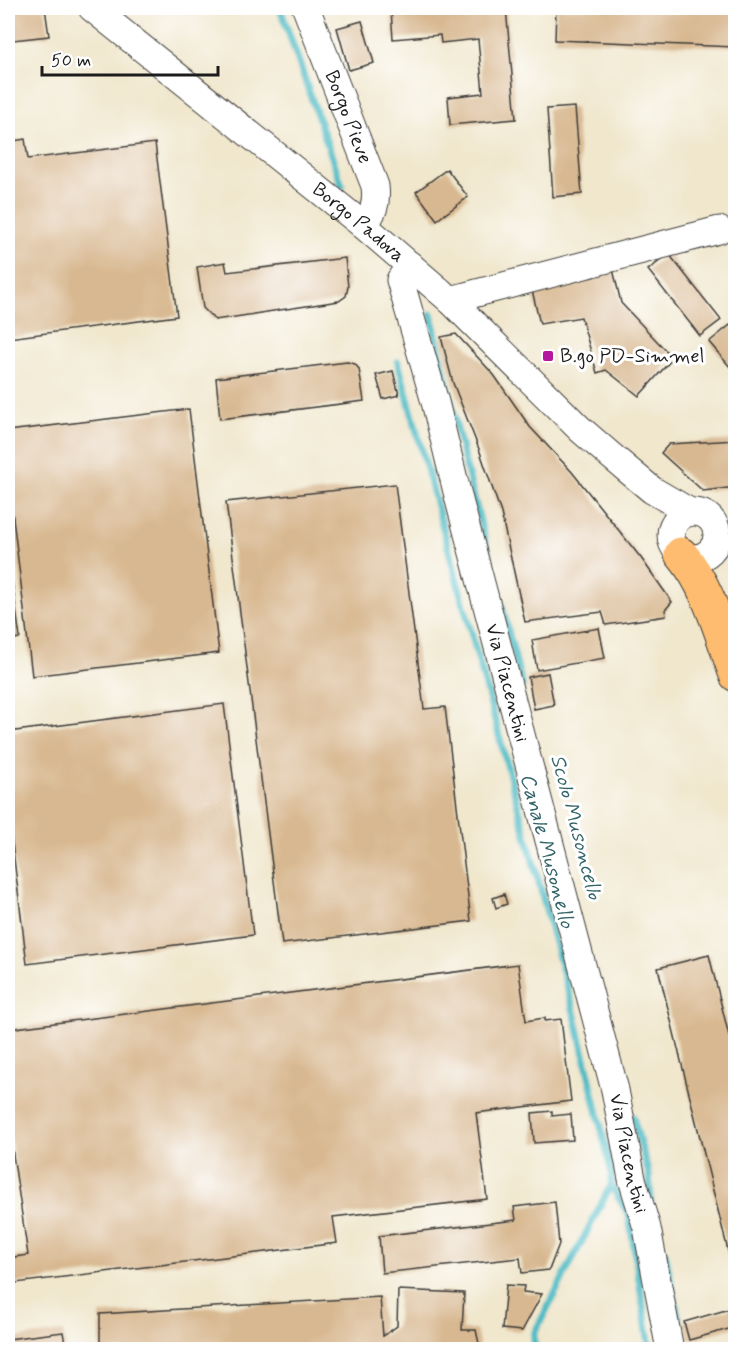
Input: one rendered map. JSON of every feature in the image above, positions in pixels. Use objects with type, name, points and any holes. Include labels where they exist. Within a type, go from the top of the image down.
[{"type":"main road","name":"Borgo Padova","points":[[703,542],[691,567],[711,607],[735,675]]},
{"type":"street","name":"Borgo Padova","points":[[92,8],[410,265],[450,300],[609,455],[652,490],[697,513]]},
{"type":"street","name":"Borgo Pieve","points":[[306,8],[375,186],[376,204],[371,216],[363,225]]},
{"type":"street","points":[[450,300],[719,230]]},
{"type":"street","name":"Via Piacentini","points":[[410,265],[400,280],[435,402],[465,524],[615,1090],[632,1179],[647,1228],[670,1350]]},
{"type":"street","name":"Borgo Padova","points":[[609,455],[648,503],[703,542]]},
{"type":"street","points":[[697,513],[716,524],[703,542],[672,526],[676,519],[697,513],[735,517]]},
{"type":"building","points":[[9,8],[45,8],[49,36],[13,40]]},
{"type":"building","points":[[506,8],[516,119],[450,125],[448,97],[483,93],[478,39],[441,43],[440,35],[393,39],[391,10]]},
{"type":"building","points":[[556,8],[736,8],[736,47],[555,40]]},
{"type":"building","points":[[362,21],[374,63],[349,70],[337,28]]},
{"type":"building","points":[[575,107],[582,194],[553,197],[547,109]]},
{"type":"building","points":[[25,139],[28,159],[155,143],[177,316],[9,338],[8,142]]},
{"type":"building","points":[[447,169],[468,197],[437,220],[416,192]]},
{"type":"building","points":[[669,254],[721,320],[700,336],[648,270]]},
{"type":"building","points":[[345,258],[348,287],[346,296],[339,301],[215,320],[203,308],[197,267],[225,262],[227,272]]},
{"type":"building","points":[[613,269],[621,303],[673,358],[639,396],[606,370],[597,373],[581,317],[540,324],[532,290]]},
{"type":"building","points":[[730,325],[736,332],[736,374],[709,342]]},
{"type":"building","points":[[456,334],[494,375],[530,427],[572,472],[641,558],[672,602],[665,610],[666,616],[606,625],[602,612],[525,622],[501,513],[453,383],[441,337]]},
{"type":"building","points":[[347,362],[355,364],[359,369],[364,401],[220,419],[216,378]]},
{"type":"building","points":[[393,371],[399,395],[383,399],[376,375]]},
{"type":"building","points":[[189,409],[219,653],[32,676],[8,476],[8,431]]},
{"type":"building","points":[[736,440],[736,487],[703,491],[661,453],[669,444]]},
{"type":"building","points":[[395,484],[424,709],[445,707],[471,921],[282,944],[226,502]]},
{"type":"building","points":[[8,552],[20,638],[8,640]]},
{"type":"building","points":[[599,628],[605,658],[537,670],[532,640]]},
{"type":"building","points":[[548,673],[554,705],[534,709],[528,677]]},
{"type":"building","points":[[224,704],[253,935],[27,964],[8,810],[8,732]]},
{"type":"building","points":[[504,894],[507,904],[496,908],[493,898]]},
{"type":"building","points":[[709,955],[736,1064],[736,1266],[732,1267],[658,968]]},
{"type":"building","points":[[518,964],[526,1021],[545,1018],[545,1021],[561,1019],[571,1101],[476,1113],[487,1199],[333,1217],[337,1243],[8,1284],[8,1258],[28,1255],[8,1121],[8,1029]]},
{"type":"building","points":[[552,1111],[552,1116],[571,1114],[573,1140],[534,1143],[532,1113]]},
{"type":"building","points":[[555,1202],[559,1244],[549,1270],[522,1273],[520,1258],[382,1273],[379,1236],[516,1220],[514,1207]]},
{"type":"building","points":[[8,1230],[12,1255],[8,1256]]},
{"type":"building","points":[[506,1285],[524,1286],[523,1292],[542,1294],[522,1331],[502,1329]]},
{"type":"building","points":[[398,1290],[464,1293],[462,1330],[476,1330],[480,1348],[461,1350],[256,1350],[256,1347],[194,1350],[100,1350],[100,1314],[380,1297],[383,1336],[397,1326]]},
{"type":"building","points":[[736,1307],[736,1327],[689,1340],[684,1322]]},
{"type":"building","points":[[63,1332],[66,1350],[8,1350],[8,1339]]},
{"type":"waterway","name":"Canale Musonello","points":[[280,8],[342,186]]},
{"type":"waterway","name":"Scolo Musoncello","points":[[431,314],[463,455],[522,685]]},
{"type":"waterway","name":"Canale Musonello","points":[[398,362],[575,1016],[612,1174],[611,1185],[629,1215],[650,1350]]},
{"type":"waterway","name":"Scolo Musoncello","points":[[633,1117],[649,1175],[651,1199]]},
{"type":"waterway","points":[[534,1350],[534,1334],[611,1185]]},
{"type":"waterway","name":"Scolo Musoncello","points":[[665,1253],[685,1350]]},
{"type":"place","name":"B.go PD-Simmel","points":[[548,356]]}]
